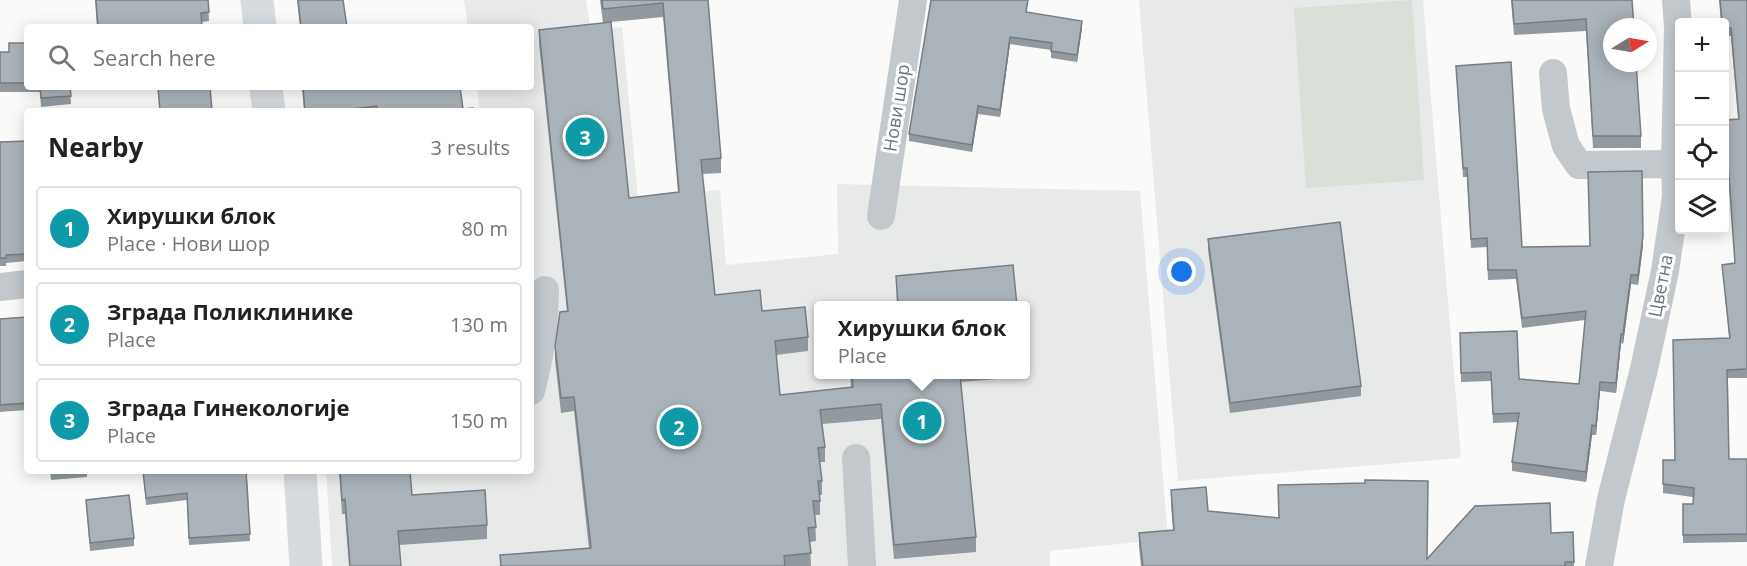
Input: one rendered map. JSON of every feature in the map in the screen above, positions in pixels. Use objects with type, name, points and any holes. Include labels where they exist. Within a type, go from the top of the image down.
[{"type":"main road","points":[[257,0],[260,24]]},
{"type":"main road","points":[[266,90],[269,108]]},
{"type":"main road","points":[[300,474],[306,566]]},
{"type":"street","name":"Нови шор","points":[[881,216],[914,0]]},
{"type":"street","name":"Цветна","points":[[1676,0],[1678,28],[1676,126]]},
{"type":"street","points":[[1553,73],[1556,109],[1566,146],[1579,165],[1675,164]]},
{"type":"street","name":"Цветна","points":[[1599,566],[1611,500],[1644,369],[1665,271],[1676,196],[1676,180]]},
{"type":"street","points":[[0,287],[24,284]]},
{"type":"street","points":[[534,379],[545,314],[545,290]]},
{"type":"street","points":[[856,458],[862,566]]},
{"type":"shaded area","points":[[464,0],[586,0],[591,32],[622,27],[638,198],[720,190],[726,265],[838,254],[837,184],[1140,191],[1168,539],[1050,551],[1050,566],[332,566],[326,474],[534,474],[534,108],[480,108],[477,90],[534,90],[534,24],[468,24]]},
{"type":"shaded area","points":[[1139,0],[1423,0],[1461,458],[1178,481]]},
{"type":"shaded area","points":[[1412,0],[1424,180],[1306,188],[1294,8]]},
{"type":"building","points":[[96,0],[208,0],[209,12],[201,13],[202,24],[98,24]]},
{"type":"building","points":[[298,0],[343,0],[347,24],[301,24]]},
{"type":"building","points":[[602,0],[708,0],[721,158],[701,160],[715,295],[760,290],[762,311],[805,307],[808,337],[775,341],[780,395],[853,387],[852,379],[960,379],[976,537],[894,545],[881,404],[820,410],[825,447],[818,448],[822,481],[818,481],[820,501],[813,501],[816,527],[808,528],[811,553],[784,556],[785,566],[501,566],[500,555],[591,548],[574,397],[561,398],[555,346],[560,312],[568,311],[539,30],[611,22],[629,198],[679,192],[663,3],[603,9]]},
{"type":"building","points":[[931,0],[1028,0],[1026,12],[1082,21],[1077,55],[1051,51],[1052,43],[1010,37],[1000,110],[978,106],[972,145],[909,134]]},
{"type":"building","points":[[1512,0],[1632,0],[1633,18],[1603,18],[1603,72],[1637,72],[1641,136],[1593,136],[1586,19],[1514,24]]},
{"type":"building","points":[[1720,0],[1747,0],[1747,369],[1727,370],[1729,459],[1747,459],[1747,534],[1683,535],[1683,504],[1693,504],[1694,488],[1663,484],[1663,460],[1675,460],[1673,340],[1730,338],[1722,265],[1735,263],[1729,177],[1729,120],[1739,119],[1731,28],[1729,28],[1729,18],[1722,18]]},
{"type":"building","points":[[9,43],[24,43],[24,83],[0,83],[0,52],[9,52]]},
{"type":"building","points":[[1511,62],[1522,247],[1590,246],[1588,172],[1642,171],[1643,236],[1638,275],[1631,275],[1616,383],[1600,382],[1596,426],[1592,425],[1586,472],[1512,462],[1519,413],[1493,414],[1491,372],[1461,373],[1460,333],[1517,331],[1519,379],[1579,384],[1586,311],[1522,318],[1516,270],[1488,270],[1487,238],[1471,239],[1467,168],[1463,168],[1456,66]]},
{"type":"building","points":[[40,90],[70,90],[71,96],[41,98]]},
{"type":"building","points":[[158,90],[210,90],[212,108],[160,108]]},
{"type":"building","points":[[303,90],[460,90],[463,108],[377,108],[377,106],[305,108]]},
{"type":"building","points":[[24,141],[24,254],[6,255],[6,258],[0,258],[0,142]]},
{"type":"building","points":[[1340,222],[1361,386],[1230,403],[1208,239]]},
{"type":"building","points":[[1013,265],[1017,301],[898,301],[896,276]]},
{"type":"building","points":[[24,317],[24,403],[0,405],[0,319]]},
{"type":"building","points":[[143,474],[246,474],[250,534],[189,538],[187,493],[146,498]]},
{"type":"building","points":[[340,474],[410,474],[412,495],[485,490],[487,525],[398,531],[401,566],[350,566],[345,499],[342,500]]},
{"type":"building","points":[[1365,480],[1428,481],[1427,559],[1475,506],[1550,503],[1551,533],[1573,532],[1574,562],[1565,562],[1565,566],[1143,566],[1139,533],[1174,530],[1171,490],[1206,487],[1208,511],[1279,518],[1278,485],[1365,483]]},
{"type":"building","points":[[129,495],[134,538],[90,543],[86,500]]},
{"type":"place","name":"Зграда Гинекологије","points":[[585,137]]},
{"type":"place","name":"Хирушки блок","points":[[922,421]]},
{"type":"place","name":"Зграда Поликлинике","points":[[679,427]]}]
